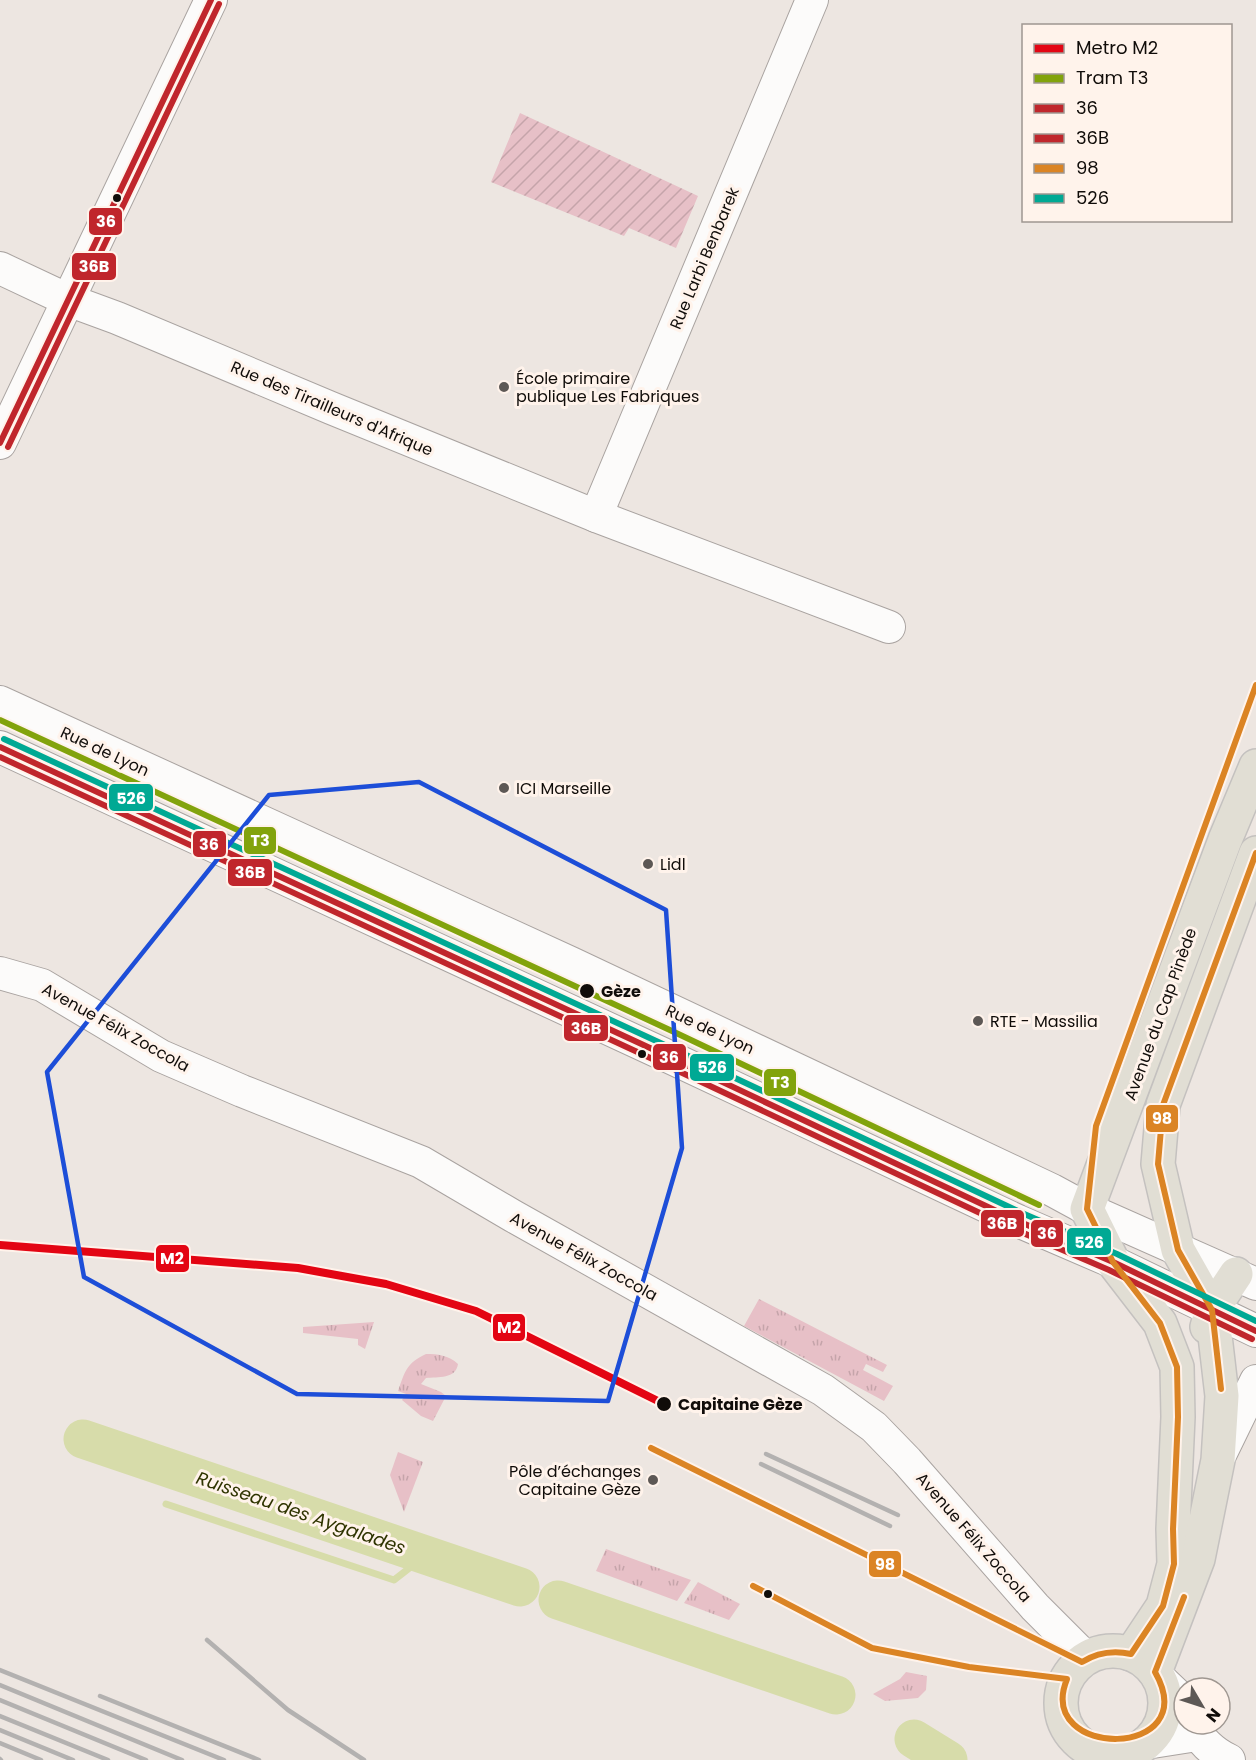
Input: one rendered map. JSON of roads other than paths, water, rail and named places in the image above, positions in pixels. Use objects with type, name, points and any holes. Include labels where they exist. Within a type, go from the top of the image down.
[{"type":"main road","name":"Avenue du Cap Pinède","points":[[1088,1209],[1220,851],[1256,766]]},
{"type":"main road","name":"Avenue du Cap Pinède","points":[[1212,1310],[1178,1250],[1158,1164],[1163,1105],[1256,854]]},
{"type":"main road","points":[[1088,1209],[1113,1262],[1160,1323],[1177,1367],[1174,1564],[1148,1668]]},
{"type":"main road","points":[[1178,1417],[1212,1310],[1246,1279]]},
{"type":"main road","points":[[1148,1668],[1198,1559],[1218,1460],[1222,1396],[1212,1310]]},
{"type":"main road","points":[[1112,1651],[1148,1668],[1164,1693],[1164,1714],[1158,1729],[1137,1751],[1117,1755],[1093,1755],[1070,1732],[1064,1720],[1062,1695],[1067,1679],[1086,1658],[1112,1651]]},
{"type":"street","points":[[0,443],[211,0]]},
{"type":"street","name":"Rue Larbi Benbarek","points":[[596,516],[812,0]]},
{"type":"street","name":"Rue des Tirailleurs d'Afrique","points":[[0,268],[68,300],[117,318],[596,516],[889,627]]},
{"type":"street","name":"Rue de Lyon","points":[[0,702],[571,963],[1088,1209],[1246,1279]]},
{"type":"street","points":[[0,747],[1018,1221],[1113,1262],[1256,1331]]},
{"type":"street","name":"Avenue Félix Zoccola","points":[[0,973],[42,984],[162,1056],[242,1091],[421,1162],[823,1390],[874,1427],[907,1461],[1035,1607],[1086,1658]]},
{"type":"street","points":[[1218,1460],[1256,1381]]},
{"type":"street","points":[[1148,1668],[1172,1690]]},
{"type":"street","points":[[1137,1751],[1172,1732]]},
{"type":"street","points":[[1203,1736],[1220,1756],[1229,1760]]},
{"type":"waterway","name":"Ruisseau des Aygalades","points":[[83,1439],[520,1587]]},
{"type":"waterway","points":[[166,1504],[394,1580],[412,1566],[451,1564]]},
{"type":"waterway","name":"Ruisseau des Aygalades","points":[[558,1600],[836,1695]]},
{"type":"waterway","name":"Ruisseau des Aygalades","points":[[914,1739],[948,1760]]},
{"type":"railway","points":[[766,1454],[898,1515]]},
{"type":"railway","points":[[761,1464],[890,1526]]},
{"type":"railway","points":[[207,1640],[288,1710],[364,1760]]},
{"type":"railway","points":[[0,1670],[224,1760]]},
{"type":"railway","points":[[0,1685],[182,1760]]},
{"type":"railway","points":[[100,1696],[259,1760]]},
{"type":"railway","points":[[0,1700],[146,1760]]},
{"type":"railway","points":[[0,1716],[108,1760]]},
{"type":"railway","points":[[0,1730],[73,1760]]},
{"type":"railway","points":[[0,1743],[41,1760]]},
{"type":"metro line","name":"M2","points":[[0,1245],[298,1268],[386,1284],[476,1311],[664,1404]]},
{"type":"tram line","name":"T3","points":[[0,720],[672,1031],[1039,1205]]},
{"type":"place","name":"École primaire publique Les Fabriques","points":[[504,387]]},
{"type":"place","name":"ICI Marseille","points":[[504,788]]},
{"type":"place","name":"Lidl","points":[[648,864]]},
{"type":"place","name":"Gèze","points":[[587,991]]},
{"type":"place","name":"RTE - Massilia","points":[[978,1021]]},
{"type":"place","name":"Capitaine Gèze","points":[[664,1404]]},
{"type":"place","name":"Pôle d’échanges Capitaine Gèze","points":[[653,1480]]}]
